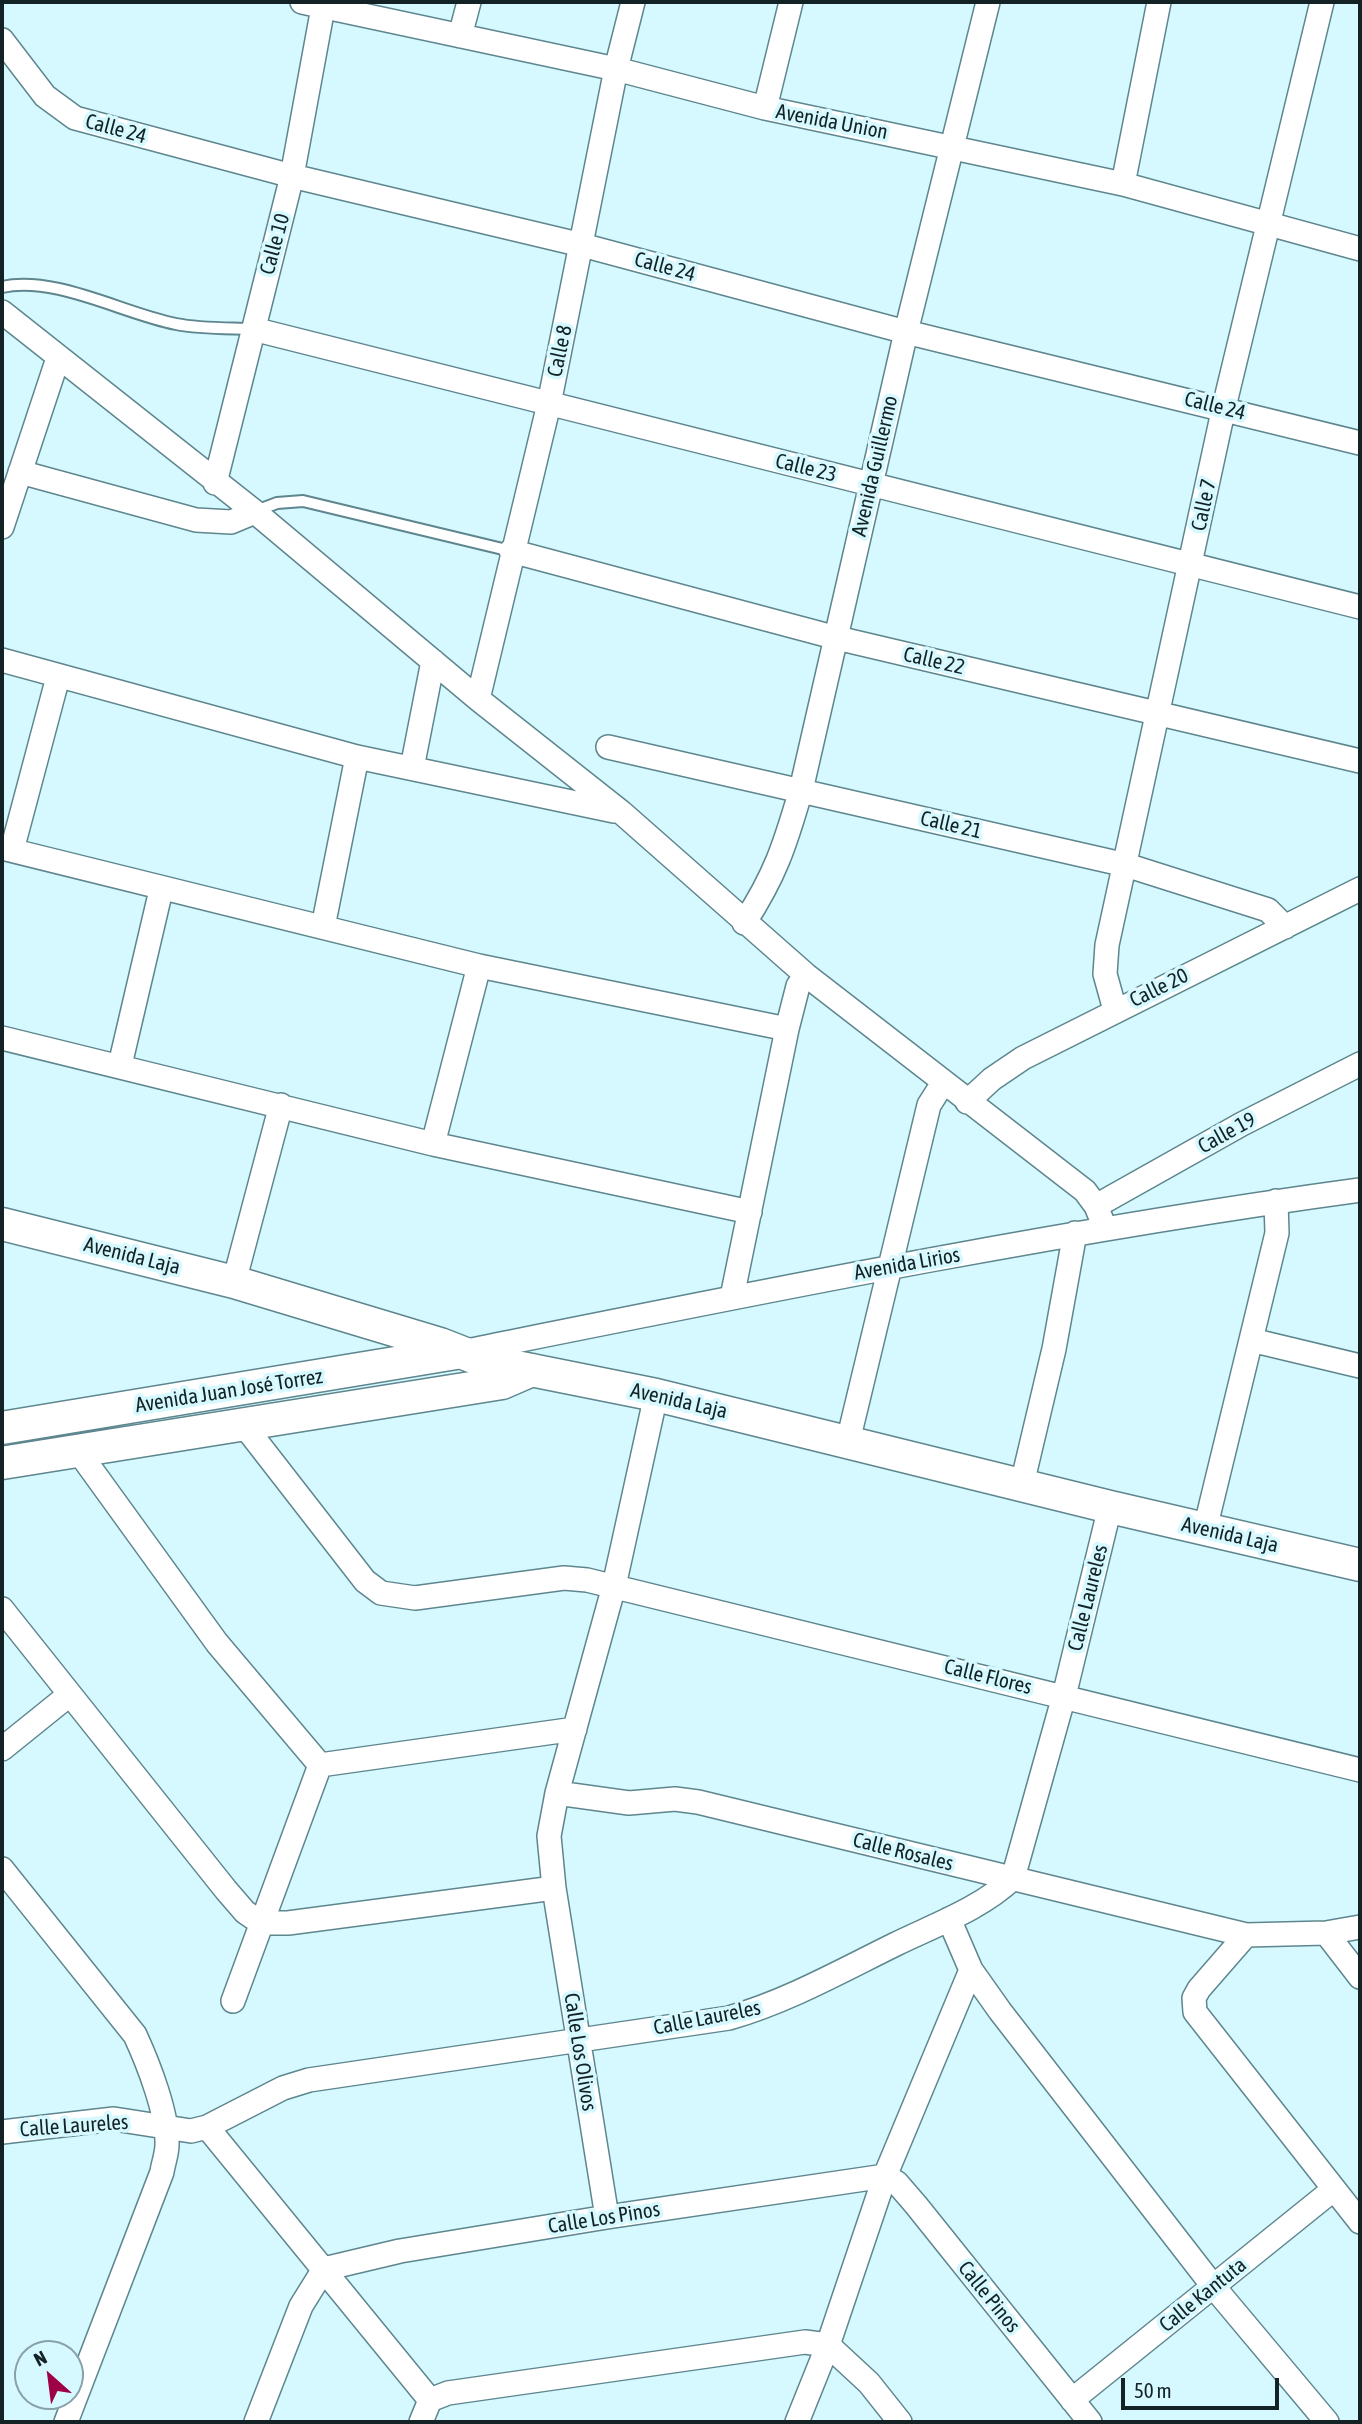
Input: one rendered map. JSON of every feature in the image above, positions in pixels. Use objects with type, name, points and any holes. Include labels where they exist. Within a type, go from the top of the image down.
[{"type":"street","points":[[460,36],[469,2]]},
{"type":"street","name":"Calle 8","points":[[478,699],[511,551],[549,404],[616,69],[633,2]]},
{"type":"street","points":[[765,108],[791,2]]},
{"type":"street","name":"Avenida Guillermo","points":[[744,923],[769,885],[785,848],[801,790],[906,332],[955,146],[988,2]]},
{"type":"street","points":[[1123,184],[1159,2]]},
{"type":"street","name":"Calle 7","points":[[1115,1010],[1105,974],[1107,945],[1160,715],[1224,407],[1322,2]]},
{"type":"street","name":"Avenida Union","points":[[317,4],[616,69],[765,108],[955,146],[1123,184],[1360,249]]},
{"type":"street","name":"Calle 10","points":[[215,483],[292,176],[317,4]]},
{"type":"street","name":"Calle 24","points":[[2,40],[45,96],[75,118],[292,176],[582,244],[906,332],[1224,407],[1360,443]]},
{"type":"street","points":[[2,312],[255,512],[478,699],[621,812],[806,975],[1084,1191],[1096,1206],[1105,1228]]},
{"type":"street","name":"Calle 23","points":[[253,329],[1360,607]]},
{"type":"street","points":[[2,527],[58,358]]},
{"type":"street","points":[[20,472],[196,520],[231,522],[255,512]]},
{"type":"street","name":"Calle 22","points":[[511,551],[837,638],[1360,761]]},
{"type":"street","points":[[2,660],[357,757],[621,812]]},
{"type":"street","points":[[412,768],[433,661]]},
{"type":"street","points":[[58,677],[7,849],[161,890],[479,966],[787,1029]]},
{"type":"street","name":"Calle 21","points":[[608,747],[1126,865],[1268,910],[1285,927]]},
{"type":"street","points":[[323,928],[357,757]]},
{"type":"street","name":"Calle 20","points":[[967,1101],[992,1079],[1023,1059],[1115,1010],[1360,889]]},
{"type":"street","points":[[120,1065],[161,890]]},
{"type":"street","points":[[433,1144],[479,966]]},
{"type":"street","points":[[732,1297],[787,1029],[798,986],[806,975]]},
{"type":"street","points":[[2,1038],[433,1144],[750,1212]]},
{"type":"street","name":"Calle 19","points":[[1096,1206],[1242,1124],[1360,1064]]},
{"type":"street","points":[[848,1441],[929,1105],[943,1083]]},
{"type":"street","points":[[234,1282],[281,1105]]},
{"type":"street","name":"Avenida Lirios","points":[[457,1353],[888,1267],[1105,1228],[1360,1190]]},
{"type":"street","points":[[1205,1529],[1277,1233],[1276,1201]]},
{"type":"street","name":"Avenida Laja","points":[[2,1224],[234,1282],[440,1344],[457,1353],[656,1395],[1022,1483],[1110,1507],[1360,1565]]},
{"type":"street","points":[[1022,1483],[1054,1349],[1075,1234]]},
{"type":"street","points":[[1251,1340],[1360,1366]]},
{"type":"street","name":"Avenida Juan José Torrez","points":[[2,1428],[457,1353]]},
{"type":"street","points":[[2,1463],[502,1384],[532,1370]]},
{"type":"street","name":"Calle Los Olivos","points":[[607,2217],[554,1888],[549,1836],[557,1793],[614,1586],[656,1395]]},
{"type":"street","name":"Calle Flores","points":[[243,1424],[365,1581],[381,1594],[415,1598],[565,1578],[614,1586],[1360,1770]]},
{"type":"street","points":[[78,1451],[217,1643],[320,1765]]},
{"type":"street","name":"Calle Laureles","points":[[2,2132],[114,2119],[191,2132],[207,2127],[248,2103],[309,2080],[729,2018],[770,2006],[949,1919],[1003,1888],[1013,1878],[1064,1696],[1110,1507]]},
{"type":"street","points":[[2,1609],[226,1890],[245,1912],[261,1923],[326,1921],[554,1888]]},
{"type":"street","points":[[2,1749],[69,1695]]},
{"type":"street","points":[[320,1765],[575,1729]]},
{"type":"street","points":[[233,2001],[320,1765]]},
{"type":"street","name":"Calle Rosales","points":[[557,1793],[629,1803],[675,1798],[698,1802],[1246,1935],[1326,1933],[1360,1927]]},
{"type":"street","points":[[2,1869],[135,2035],[145,2058],[165,2128],[167,2146],[162,2172],[66,2422]]},
{"type":"street","points":[[949,1919],[971,1970],[1008,2022],[1213,2286],[1327,2422]]},
{"type":"street","points":[[1326,1933],[1360,1977]]},
{"type":"street","points":[[1246,1935],[1199,1989],[1194,1998],[1195,2012],[1360,2222]]},
{"type":"street","points":[[797,2422],[828,2345],[885,2176],[971,1970]]},
{"type":"street","points":[[207,2127],[430,2400]]},
{"type":"street","name":"Calle Los Pinos","points":[[324,2269],[401,2251],[885,2176]]},
{"type":"street","name":"Calle Pinos","points":[[885,2176],[897,2183],[916,2205],[1090,2422]]},
{"type":"street","name":"Calle Kantuta","points":[[1072,2400],[1334,2189]]},
{"type":"street","points":[[256,2422],[301,2306],[324,2269]]},
{"type":"street","points":[[421,2422],[430,2400],[448,2393],[778,2343],[828,2345],[869,2383],[900,2422]]},
{"type":"lane","points":[[2,286],[14,284],[43,287],[178,325],[253,329]]},
{"type":"lane","points":[[255,512],[277,503],[303,501],[511,551]]}]
